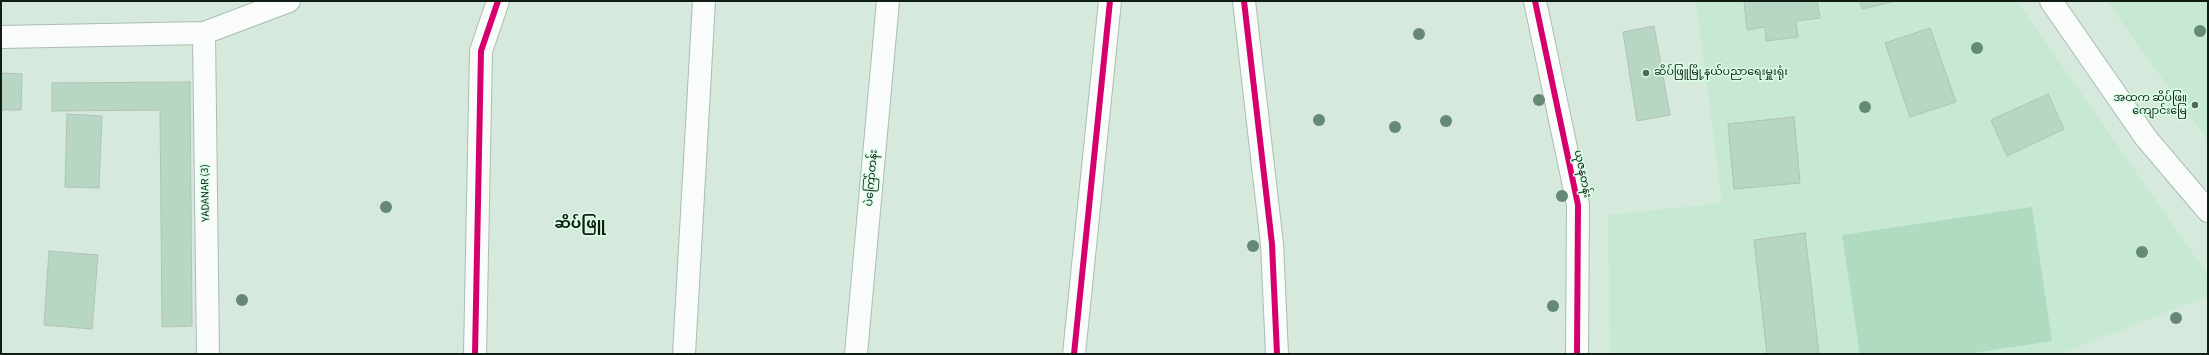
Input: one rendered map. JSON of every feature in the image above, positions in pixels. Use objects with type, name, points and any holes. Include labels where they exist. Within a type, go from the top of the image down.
[{"type":"street","points":[[1,37],[204,32],[289,1]]},
{"type":"street","points":[[475,354],[481,51],[498,1]]},
{"type":"street","points":[[684,354],[704,1]]},
{"type":"street","name":"ပဲကြော်တန်း","points":[[856,354],[888,1]]},
{"type":"street","points":[[1074,354],[1110,1]]},
{"type":"street","points":[[1244,1],[1272,244],[1277,354]]},
{"type":"street","name":"ယုဇနတန်း","points":[[1535,1],[1578,205],[1577,354]]},
{"type":"street","points":[[2051,1],[2146,138],[2208,211]]},
{"type":"street","name":"YADANAR (3)","points":[[204,32],[208,354]]},
{"type":"shaded area","points":[[1696,1],[2017,1],[2208,275],[2208,296],[2060,354],[1610,354],[1608,215],[1722,203]]},
{"type":"shaded area","name":"အထက ဆိပ်ဖြူ ကျောင်းမြေ","points":[[2107,1],[2208,1],[2208,140],[2155,69]]},
{"type":"shaded area","points":[[2032,207],[2052,341],[1967,354],[1860,354],[1842,235]]},
{"type":"building","points":[[1744,1],[1817,1],[1820,18],[1796,21],[1798,37],[1766,41],[1765,27],[1747,30]]},
{"type":"building","points":[[1860,1],[1895,1],[1862,9]]},
{"type":"building","name":"ဆိပ်ဖြူမြို့နယ်ပညာရေးမှူးရုံး","points":[[1654,26],[1670,115],[1637,121],[1623,32]]},
{"type":"building","points":[[1930,28],[1956,102],[1910,117],[1885,43]]},
{"type":"building","points":[[1,73],[22,74],[21,110],[1,110]]},
{"type":"building","points":[[190,82],[192,326],[162,327],[160,110],[52,111],[52,83]]},
{"type":"building","points":[[2048,94],[2064,129],[2007,156],[1991,120]]},
{"type":"building","points":[[67,114],[102,116],[99,188],[65,187]]},
{"type":"building","points":[[1794,117],[1800,183],[1734,189],[1728,124]]},
{"type":"building","points":[[1805,233],[1819,354],[1767,354],[1754,240]]},
{"type":"building","points":[[49,251],[98,255],[92,329],[44,325]]},
{"type":"cycle path","points":[[475,354],[481,51],[498,1]]},
{"type":"cycle path","points":[[1074,354],[1110,1]]},
{"type":"cycle path","points":[[1244,1],[1272,244],[1277,354]]},
{"type":"cycle path","points":[[1535,1],[1578,205],[1577,354]]},
{"type":"place","name":"ဆိပ်ဖြူမြို့နယ်ပညာရေးမှူးရုံး","points":[[1646,73]]},
{"type":"place","name":"အထက ဆိပ်ဖြူ ကျောင်းမြေ","points":[[2195,105]]},
{"type":"district","name":"ဆိပ်ဖြူ","points":[[580,225]]}]
